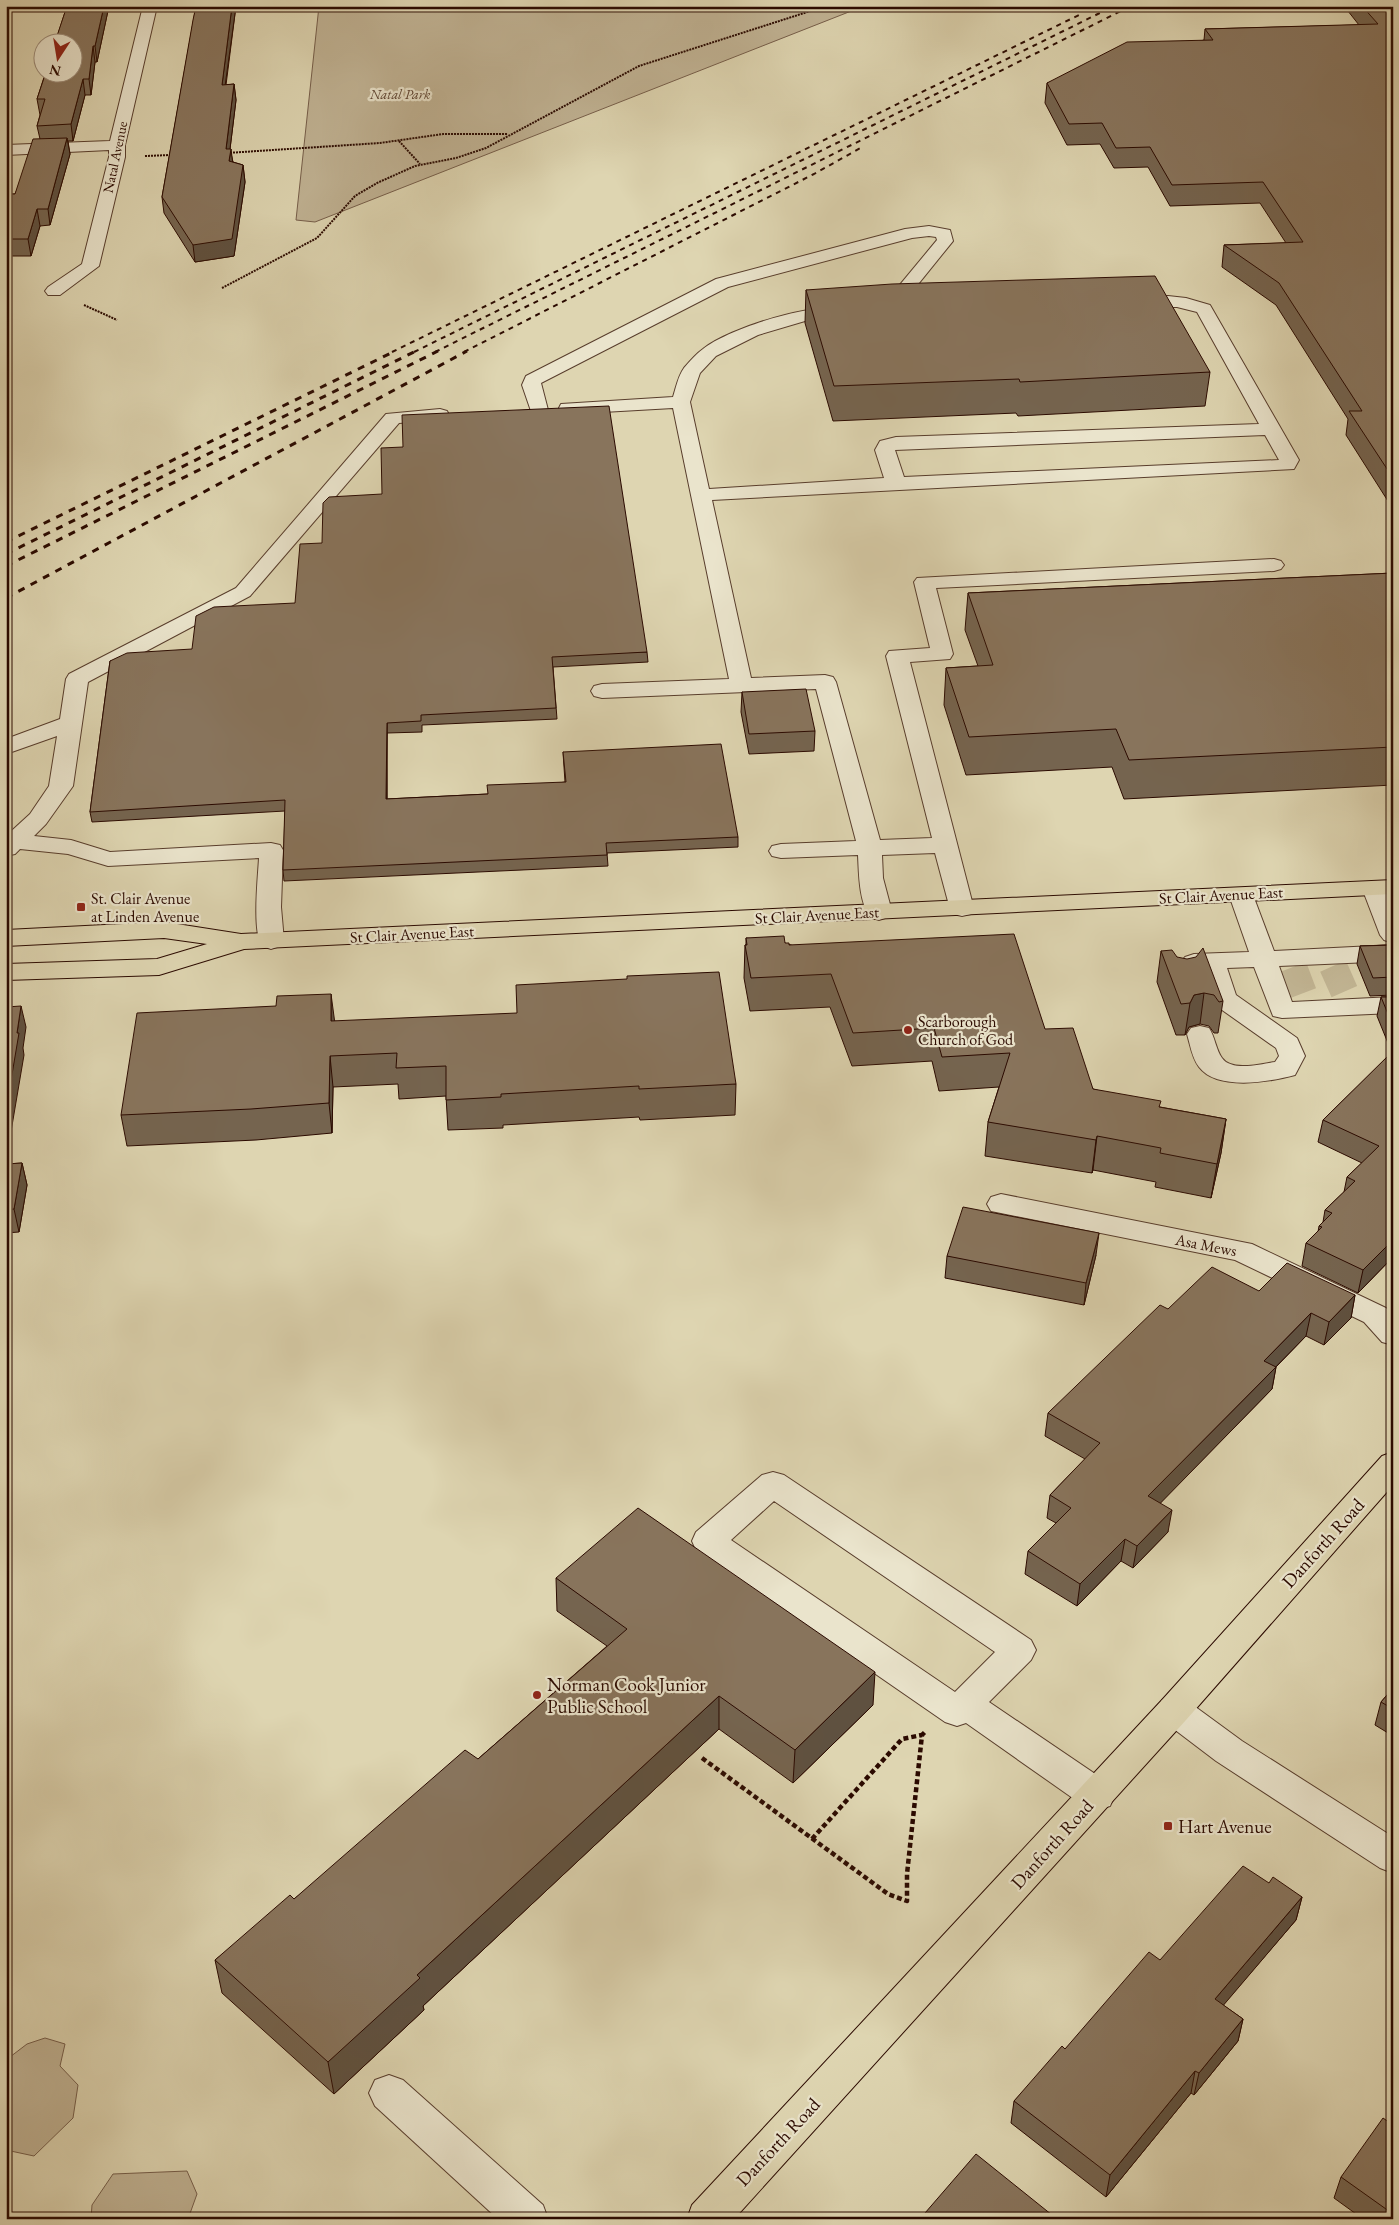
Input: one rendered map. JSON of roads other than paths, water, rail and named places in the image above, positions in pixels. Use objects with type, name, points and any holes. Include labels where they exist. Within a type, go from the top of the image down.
[{"type":"main road","name":"St Clair Avenue East","points":[[6,938],[164,930],[241,942],[271,941],[1383,888]]},
{"type":"main road","name":"St Clair Avenue East","points":[[6,972],[159,967],[241,942]]},
{"type":"main road","name":"Danforth Road","points":[[707,2219],[1097,1795],[1393,1464]]},
{"type":"street","name":"Natal Avenue","points":[[54,291],[90,266],[150,6]]},
{"type":"street","points":[[6,150],[117,151]]},
{"type":"street","points":[[681,402],[529,410],[533,380],[722,283],[912,233],[929,231],[944,234],[945,241],[890,310]]},
{"type":"street","points":[[701,495],[896,483],[1278,467],[1288,465],[1289,460],[1273,429],[1204,309],[1191,303],[1174,301],[1115,303]]},
{"type":"street","points":[[741,685],[681,402],[691,370],[710,352],[752,331],[804,316],[909,310]]},
{"type":"street","points":[[10,845],[38,819],[61,786],[77,679],[243,592],[393,418],[461,414]]},
{"type":"street","points":[[896,483],[885,450],[887,445],[896,442],[1273,429]]},
{"type":"street","points":[[962,909],[898,656],[942,654],[924,582],[1274,565]]},
{"type":"street","points":[[602,691],[825,682],[870,849],[871,878],[880,912]]},
{"type":"street","points":[[6,747],[70,723]]},
{"type":"street","points":[[10,845],[71,847],[108,859],[271,850],[269,907],[271,941]]},
{"type":"street","points":[[781,851],[947,845]]},
{"type":"street","points":[[1383,888],[1393,935]]},
{"type":"street","points":[[1241,895],[1282,1010],[1307,1002],[1389,1001]]},
{"type":"street","points":[[1182,981],[1177,963],[1263,959],[1291,963],[1377,957]]},
{"type":"street","points":[[1200,1034],[1210,1063],[1228,1073],[1252,1074],[1285,1069],[1292,1056],[1288,1044],[1224,999],[1212,961]]},
{"type":"street","name":"Asa Mews","points":[[1001,1204],[1242,1251],[1375,1315],[1393,1334]]},
{"type":"street","points":[[957,1705],[1019,1650],[774,1484],[708,1541],[957,1705],[1097,1795]]},
{"type":"street","points":[[1174,1710],[1229,1751],[1393,1857]]},
{"type":"street","points":[[389,2093],[528,2219]]},
{"type":"tunnel","points":[[1333,966],[1345,993]]},
{"type":"tunnel","points":[[1293,967],[1304,996]]},
{"type":"railway","points":[[414,352],[1114,6]]},
{"type":"railway","points":[[435,352],[1131,6]]},
{"type":"railway","points":[[392,352],[1079,15]]},
{"type":"railway","points":[[464,352],[814,174],[864,146]]},
{"type":"railway","points":[[6,542],[395,351]]},
{"type":"railway","points":[[6,554],[416,351]]},
{"type":"railway","points":[[6,566],[438,351]]},
{"type":"railway","points":[[6,598],[467,351]]},
{"type":"place","name":"St. Clair Avenue at Linden Avenue","points":[[81,907]]},
{"type":"place","name":"Scarborough Church of God","points":[[908,1030]]},
{"type":"place","name":"Norman Cook Junior Public School","points":[[537,1695]]},
{"type":"place","name":"Hart Avenue","points":[[1168,1826]]},
{"type":"park label","name":"Natal Park","points":[[400,94]]}]
